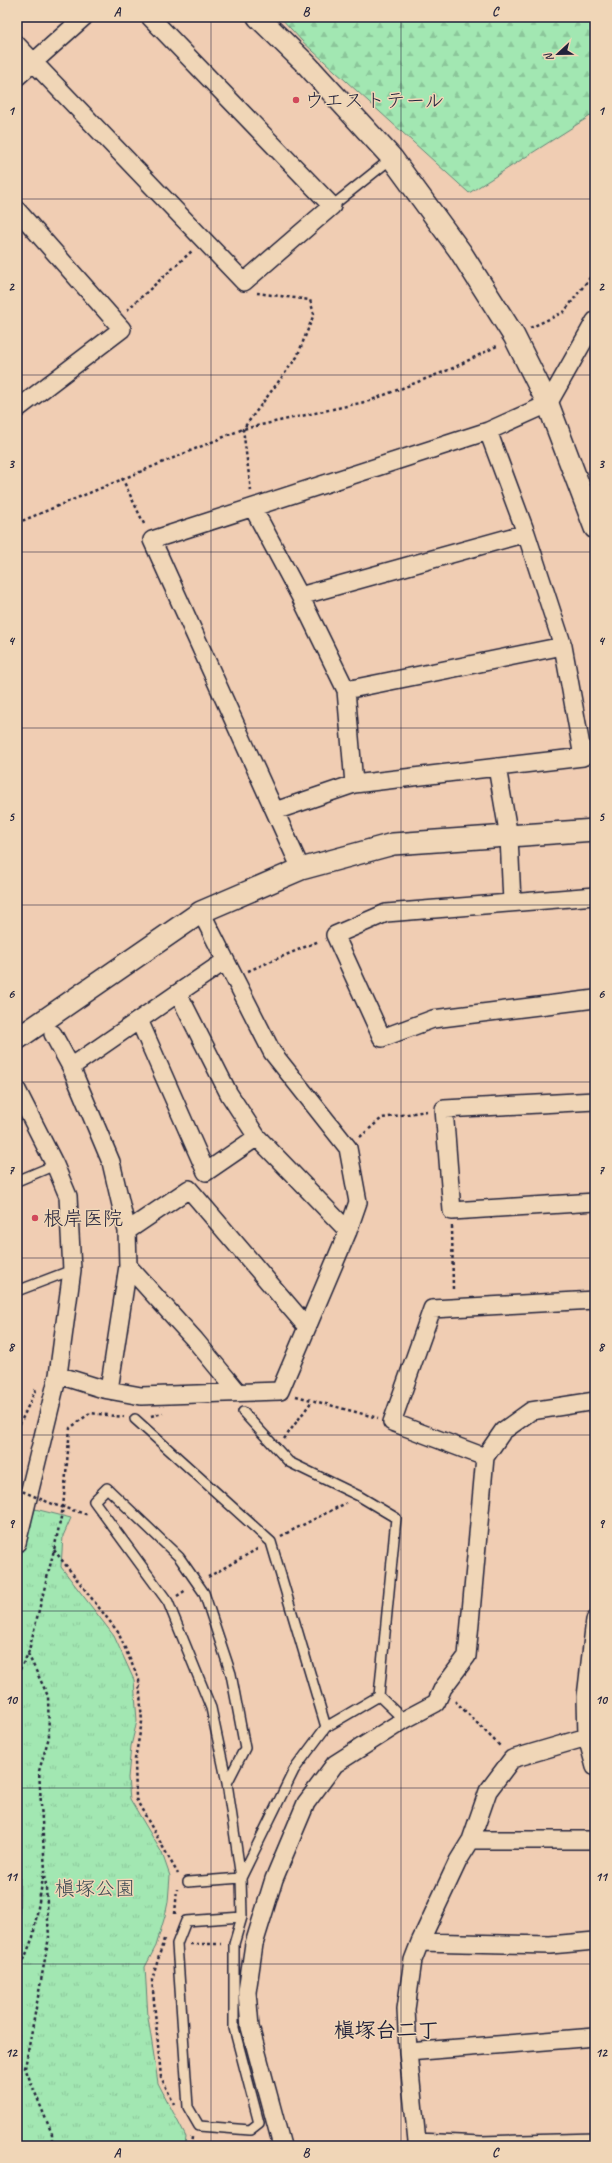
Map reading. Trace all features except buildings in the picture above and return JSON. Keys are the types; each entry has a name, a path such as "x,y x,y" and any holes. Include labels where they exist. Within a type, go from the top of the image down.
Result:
{"street":[{"path":"17,77 34,64 84,17"},
{"path":"17,46 244,282 332,206 150,17"},
{"path":"258,17 307,65 392,158 460,252 514,336 548,404 595,528"},
{"path":"17,210 116,320 122,329 19,404"},
{"path":"300,869 152,540 488,431 548,404 595,321"},
{"path":"275,811 354,784 583,757 563,646 526,533 488,431"},
{"path":"253,508 300,596 346,690 354,784"},
{"path":"300,596 526,533"},
{"path":"346,690 563,646"},
{"path":"497,767 509,837 512,902"},
{"path":"17,1039 102,978 201,912 300,869 393,844 595,830"},
{"path":"595,896 386,913 334,935 382,1038 433,1019 595,1000"},
{"path":"58,1376 109,1390 141,1396 280,1391 348,1230 358,1202 348,1148 272,1052 201,912"},
{"path":"71,1067 225,961"},
{"path":"178,993 229,1094 257,1137 348,1230"},
{"path":"139,1020 206,1172"},
{"path":"53,1034 71,1067 111,1162 127,1231 128,1266 109,1390"},
{"path":"17,1090 55,1165 68,1196 72,1270 58,1376 17,1543"},
{"path":"595,1102 444,1109 452,1211 595,1202"},
{"path":"127,1231 189,1189 206,1172 257,1137"},
{"path":"189,1189 307,1328"},
{"path":"128,1266 195,1340 236,1392"},
{"path":"485,1457 392,1422 432,1309 595,1300"},
{"path":"282,2146 242,2028 254,1944 274,1879 306,1803 335,1764 404,1720 436,1703 443,1688 467,1656 485,1457 503,1431 531,1411 595,1401"},
{"path":"595,1620 586,1697 587,1737 595,1767"},
{"path":"587,1737 512,1759 488,1791 471,1840 458,1861 412,1960 406,2009 408,2052 418,2142 481,2145 595,2142"},
{"path":"471,1840 595,1840"},
{"path":"420,1942 550,1945 595,1941"},
{"path":"408,2052 595,2037"}],"lane":[{"path":"332,206 392,158"},
{"path":"17,1181 55,1165"},
{"path":"17,1291 72,1270"},
{"path":"243,1412 289,1462 359,1496 396,1518 379,1696"},
{"path":"135,1419 271,1542 326,1727"},
{"path":"227,1784 246,1748 231,1674 204,1593 179,1557 107,1488 94,1501 168,1602 211,1708 227,1784 241,1878 242,1917 234,1944 242,2028 259,2123 250,2130 199,2126 188,2107 177,1944 186,1921 242,1917"},
{"path":"241,1878 294,1770 326,1727 379,1696"},
{"path":"379,1696 404,1720"},
{"path":"188,1882 241,1878"}],"path":[{"path":"116,320 204,240"},
{"path":"528,329 564,312 595,271"},
{"path":"244,282 258,294 310,300 314,314 296,357 243,430 253,508"},
{"path":"17,523 122,478 243,430 368,401 451,369 502,344"},
{"path":"122,478 152,540"},
{"path":"235,977 334,935"},
{"path":"348,1148 382,1118 444,1109"},
{"path":"452,1211 454,1308"},
{"path":"280,1391 392,1422"},
{"path":"277,1450 312,1401"},
{"path":"17,1675 28,1654 54,1550 63,1508 70,1428 90,1413 135,1419 166,1413"},
{"path":"17,1489 63,1508 108,1520"},
{"path":"54,1550 118,1632 138,1680 142,1722 135,1759 136,1799 178,1871 178,1877"},
{"path":"28,1654 48,1696 49,1737 39,1772 49,1936 25,2068 52,2134 52,2146"},
{"path":"443,1688 512,1759"},
{"path":"17,1977 33,1937 44,1867"},
{"path":"172,1920 175,1914 178,1884"},
{"path":"166,1934 160,1947 152,1980 161,2077 176,2107"},
{"path":"160,1947 177,1944 234,1944"},
{"path":"192,2133 192,2146"}],"green space":[{"path":"280,17 595,17 595,113 469,193 302,41"},
{"name":"槇塚公園","path":"35,1509 71,1518 63,1536 61,1567 114,1636 134,1680 137,1721 131,1746 128,1778 130,1799 162,1853 170,1876 168,1902 165,1916 156,1946 145,1967 148,2017 158,2083 186,2137 185,2146 17,2146 20,1863 19,1809 17,1798 17,1568"}],"place":[{"name":"ウエストテール","path":"296,100"},
{"name":"根岸医院","path":"35,1218"}],"district":[{"name":"槇塚台二丁","path":"386,2030"}]}
